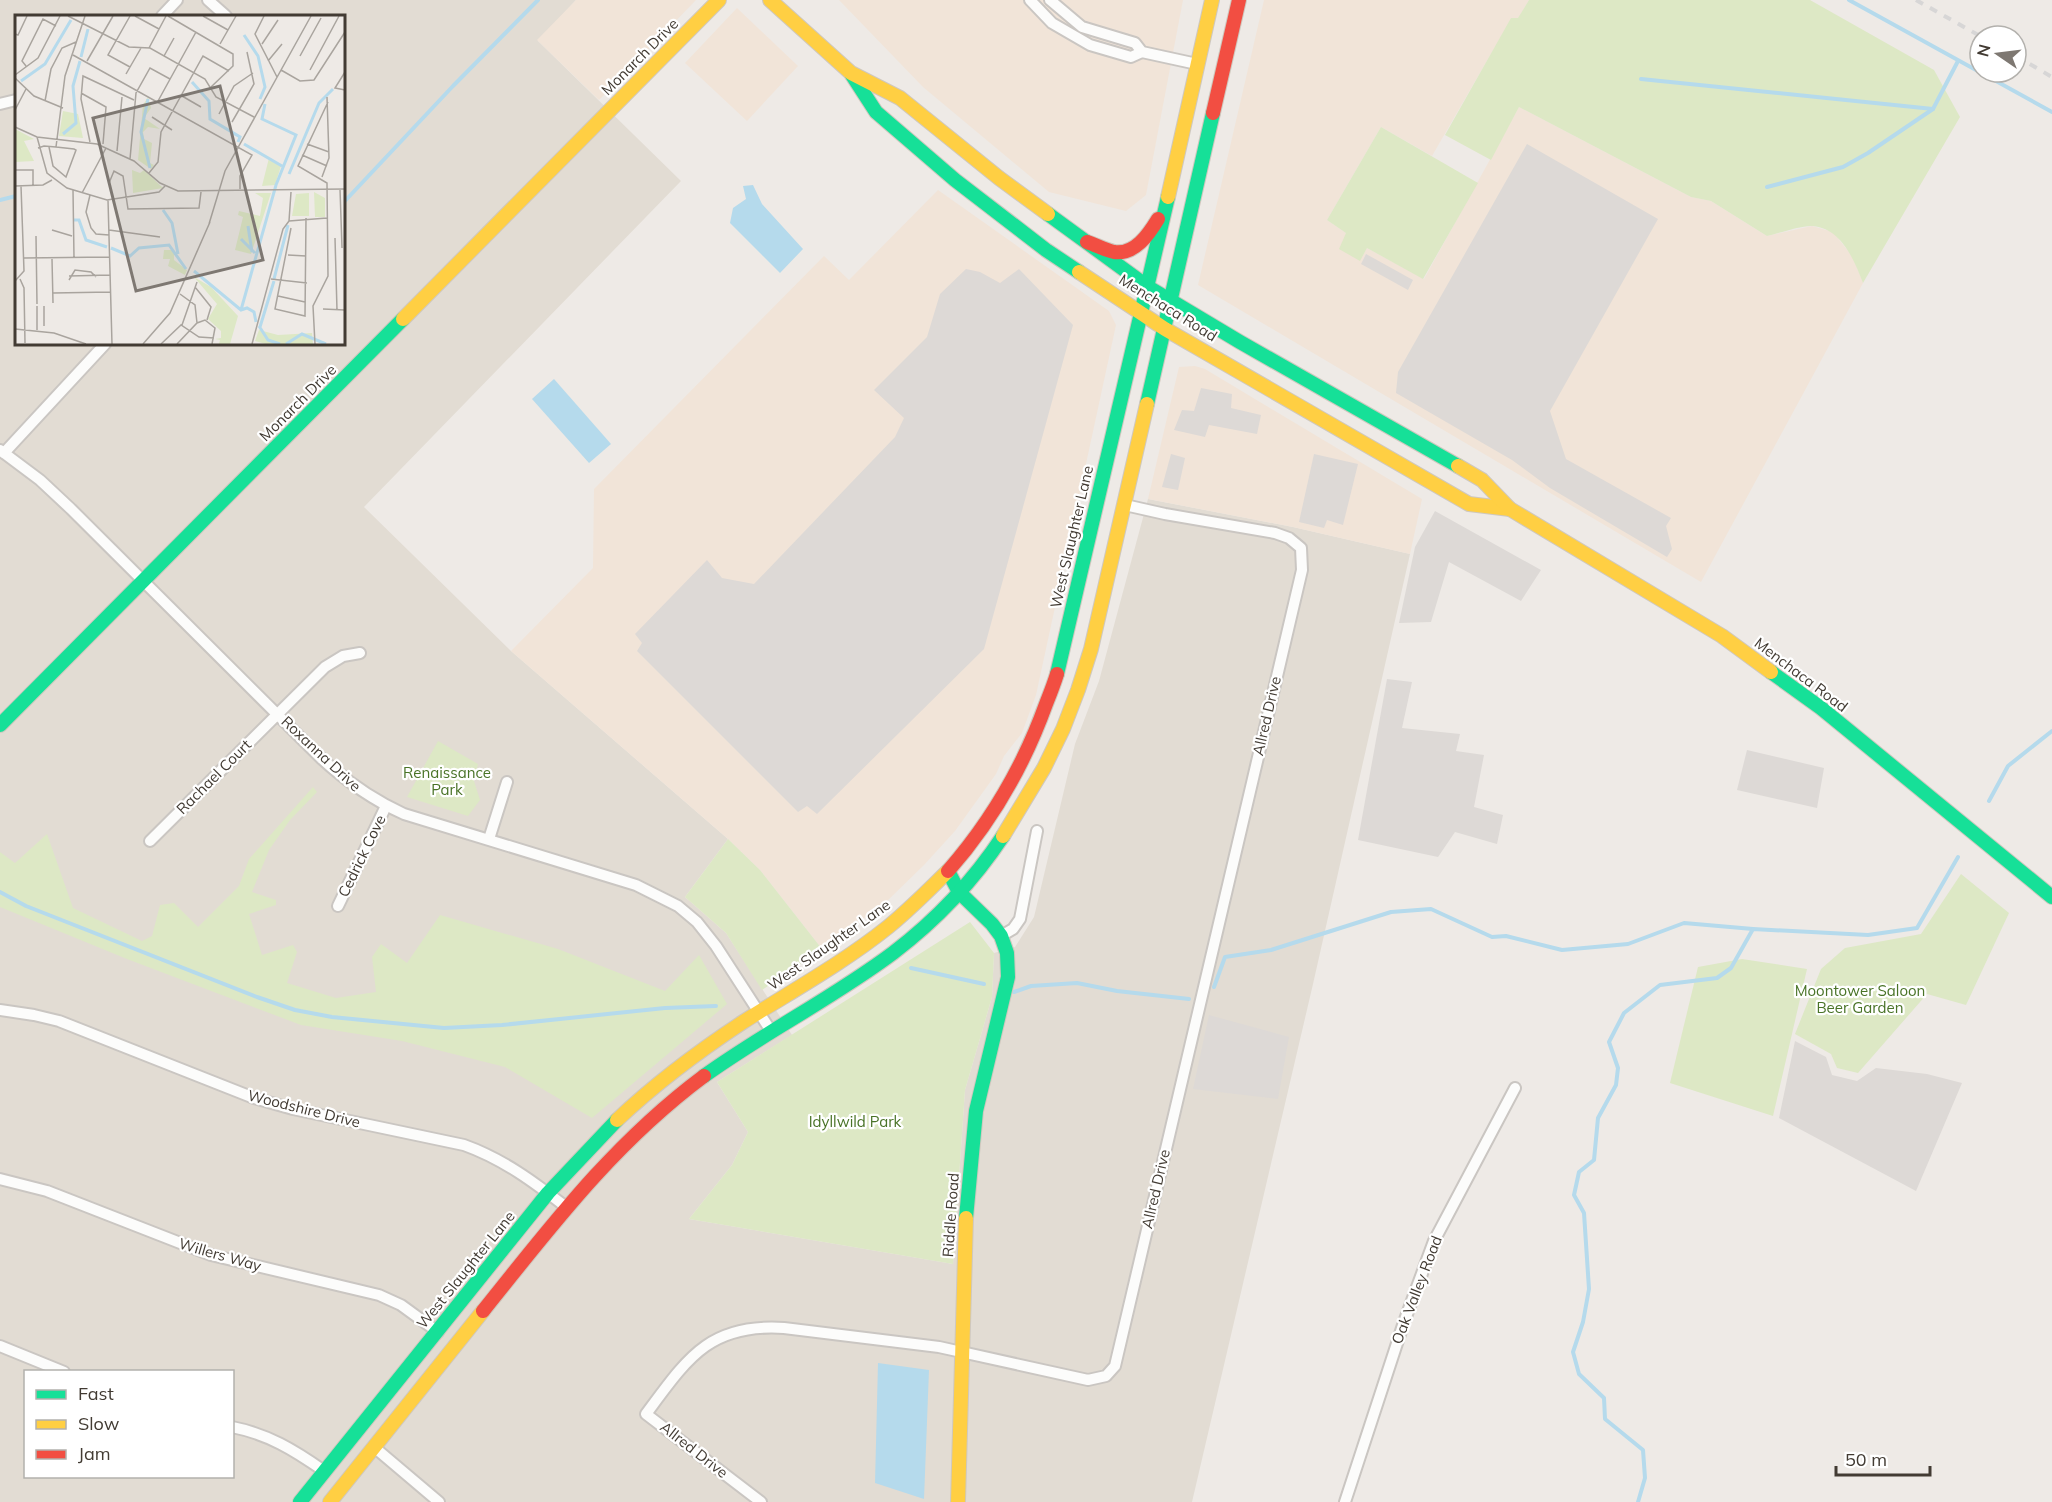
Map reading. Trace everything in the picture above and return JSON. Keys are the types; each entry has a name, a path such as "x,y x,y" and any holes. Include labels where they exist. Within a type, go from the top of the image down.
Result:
{"main road":[{"name":"Monarch Drive","path":"0,725 719,0"},
{"name":"Menchaca Road","path":"770,0 851,73 900,98 999,178 1148,287 1482,480 1510,509 1722,636 1821,708 2052,897"},
{"name":"West Slaughter Lane","path":"300,1502 548,1193 586,1149 628,1109 675,1070 851,953 895,921 948,871 990,816 1030,744 1055,681 1148,287 1212,0"},
{"path":"330,1502 566,1207 634,1133 688,1088 771,1031 868,970 914,935 959,892 1014,824 1049,762 1080,687 1091,650 1239,0"},
{"name":"Menchaca Road","path":"851,73 876,112 955,180 1027,237 1165,329 1469,504 1510,509"},
{"path":"1088,242 1116,252 1135,246 1147,237 1164,211"},
{"path":"1074,606 1084,616 1088,626 1091,650"},
{"name":"Riddle Road","path":"948,871 959,892 1001,936 1007,953 1008,977 976,1111 966,1216 958,1502"}],"street":[{"path":"163,15 177,0"},
{"path":"208,0 225,15"},
{"path":"1030,0 1052,22 1090,45 1131,57 1143,52 1197,64"},
{"path":"1050,0 1082,27 1135,43 1143,52"},
{"path":"0,104 15,100"},
{"path":"2,451 104,345"},
{"name":"Roxanna Drive","path":"2,451 40,480 71,508 345,779 369,797 404,814 636,885 678,906 697,922 716,946 771,1031"},
{"name":"Allred Drive","path":"761,1502 646,1414 679,1370 708,1344 727,1334 746,1328 763,1327 939,1347 1088,1380 1106,1376 1115,1366 1302,570 1300,548 1288,538 1275,533 1125,505"},
{"name":"Rachael Court","path":"150,841 325,667 343,656 360,653"},
{"path":"489,839 507,782"},
{"name":"Cedrick Cove","path":"338,906 386,806"},
{"path":"1001,936 1013,929 1020,919 1037,831"},
{"name":"Woodshire Drive","path":"0,1010 59,1021 273,1104 464,1145 506,1164 566,1207"},
{"name":"Oak Valley Road","path":"1345,1502 1403,1325 1430,1252 1458,1194 1515,1088"},
{"name":"Willers Way","path":"0,1179 47,1191 211,1255 379,1295 401,1305 438,1332"},
{"path":"0,1346 61,1370"},
{"path":"234,1427 283,1443 324,1472"},
{"path":"374,1447 439,1502"}],"shaded area":[{"path":"0,0 576,0 538,41 681,181 364,507 511,651 728,839 685,897 726,933 792,1035 717,1082 748,1132 732,1165 689,1219 953,1264 965,1090 992,997 994,953 1015,947 1034,917 1075,744 1099,681 1148,499 1293,527 1410,554 1313,984 1192,1502 0,1502"},
{"path":"576,0 696,0 599,100 537,40"},
{"path":"839,0 1183,0 1146,195 1126,211 1049,192 923,87"},
{"path":"1264,0 1529,0 1518,19 1511,19 1432,156 1381,127 1327,220 1346,233 1360,260 1367,248 1424,279 1519,107 1691,197 1711,201 1767,236 1812,226 1833,232 1853,257 1863,283 1701,582 1198,285"},
{"path":"737,8 798,66 747,121 685,63"},
{"path":"1527,144 1658,219 1550,411 1566,459 1671,518 1666,526 1672,549 1667,557 1550,488 1512,460 1396,393 1398,372"},
{"path":"938,190 1109,311 1116,325 1036,695 1022,733 1004,756 996,774 955,831 924,865 884,904 822,949 760,870 728,839 511,651 593,568 594,489 824,256 849,280"},
{"path":"1366,254 1413,280 1408,290 1361,264"},
{"path":"966,269 980,272 1000,283 1019,269 1073,325 984,649 817,814 807,806 798,812 637,651 642,643 635,634 707,560 722,578 754,584 895,437 904,418 874,390 927,337 940,294"},
{"path":"1195,366 1205,369 1422,499 1410,554 1293,527 1148,499 1179,367"},
{"path":"1201,388 1232,394 1231,408 1261,415 1257,434 1209,425 1205,437 1174,430 1182,410 1194,411"},
{"path":"1171,454 1185,458 1178,490 1162,487"},
{"path":"1314,454 1358,464 1343,525 1327,520 1324,528 1299,522"},
{"path":"1435,511 1541,570 1521,601 1449,562 1431,622 1399,623 1415,547"},
{"path":"1387,679 1412,682 1402,728 1460,734 1456,751 1484,755 1474,807 1503,815 1497,844 1455,832 1438,857 1358,840"},
{"path":"1747,750 1824,768 1817,808 1737,790"},
{"path":"1209,1015 1289,1037 1278,1099 1193,1089"},
{"path":"1795,1041 1826,1057 1832,1075 1857,1081 1876,1068 1927,1074 1962,1083 1916,1191 1779,1118"}],"green space":[{"path":"1529,0 1810,0 1934,70 1960,117 1863,283 1846,247 1832,233 1823,228 1803,227 1767,236 1711,201 1691,197 1519,107 1491,160 1445,135 1511,18 1518,18"},
{"path":"1381,127 1478,183 1423,279 1367,248 1360,261 1339,249 1346,233 1327,220"},
{"name":"Renaissance Park","path":"438,741 478,764 474,781 480,800 468,816 407,797"},
{"path":"313,787 317,792 290,820 269,850 252,892 276,900 276,905 249,914 262,955 293,945 297,952 287,983 336,998 376,992 372,957 381,944 407,963 440,915 558,949 665,991 699,955 727,1004 592,1118 505,1067 402,1041 301,1025 127,959 0,907 0,852 15,863 47,834 73,908 142,941 152,936 160,905 174,903 198,927 239,886 249,859"},
{"path":"728,839 760,870 822,949 762,990 726,933 685,897"},
{"name":"Moontower Saloon Beer Garden","path":"1961,874 2009,913 1966,1005 1927,994 1858,1073 1837,1068 1831,1054 1795,1034 1821,969 1845,948 1921,934"},
{"name":"Idyllwild Park","path":"970,922 994,953 992,997 965,1090 953,1264 689,1219 732,1165 748,1132 717,1082"},
{"path":"1742,959 1807,969 1773,1116 1670,1083 1698,967"}],"water":[{"path":"753,185 762,204 803,249 780,273 730,223 733,208 746,199 743,186"},
{"path":"554,379 611,444 589,463 532,399"},
{"path":"878,1363 929,1370 924,1499 875,1483"}],"waterway":[{"path":"345,201 538,0"},
{"path":"1849,0 2052,112"},
{"path":"1767,187 1843,167 1868,153 1933,109 1958,61"},
{"path":"1641,79 1933,109"},
{"path":"0,200 15,196"},
{"path":"1989,801 2008,766 2052,731"},
{"path":"1638,1502 1645,1478 1643,1450 1605,1419 1604,1398 1579,1374 1573,1352 1583,1322 1589,1289 1584,1213 1574,1195 1579,1172 1594,1160 1598,1118 1616,1085 1618,1068 1609,1042 1624,1013 1660,985 1717,978 1731,968 1753,929 1868,935 1917,928 1958,857"},
{"path":"0,892 26,906 257,997 295,1010 332,1017 444,1028 502,1025 665,1008 716,1006"},
{"path":"1214,987 1225,957 1271,950 1391,912 1431,909 1492,937 1506,936 1562,950 1628,944 1684,923 1753,929"},
{"path":"911,968 984,984"},
{"path":"1014,992 1031,986 1077,983 1117,991 1189,999"}],"railway":[{"path":"1916,0 1968,29"},
{"path":"2028,63 2052,77"}],"traffic: fast":[{"path":"852,75 876,112 955,180 1046,250 1079,272"},
{"path":"1147,404 1213,113"},
{"path":"1057,674 1168,197"},
{"path":"1048,214 1148,287 1458,466"},
{"path":"0,725 403,319"},
{"path":"1771,672 1821,708 2052,897"},
{"path":"704,1076 847,985 909,941 967,884 1003,836"},
{"path":"948,871 959,892 1001,936 1007,953 1008,977 976,1111 966,1218"},
{"path":"300,1502 548,1193 617,1120"}],"traffic: slow":[{"path":"403,319 719,0"},
{"path":"770,0 851,73 900,98 999,178 1048,214"},
{"path":"1168,197 1212,0"},
{"path":"1079,272 1165,329 1469,504 1510,509"},
{"path":"1003,836 1044,768 1063,729 1078,690 1091,649 1147,404"},
{"path":"1458,466 1482,480 1510,509 1722,636 1771,672"},
{"path":"617,1120 662,1080 710,1044 871,940 904,913 948,871"},
{"path":"958,1502 966,1218"},
{"path":"330,1502 483,1311"}],"traffic: jam":[{"path":"1213,113 1239,0"},
{"path":"1087,242 1107,250 1122,252 1135,247 1146,237 1158,219"},
{"path":"948,871 992,813 1017,771 1057,674"},
{"path":"483,1311 586,1186 613,1157 671,1102 704,1076"}]}
